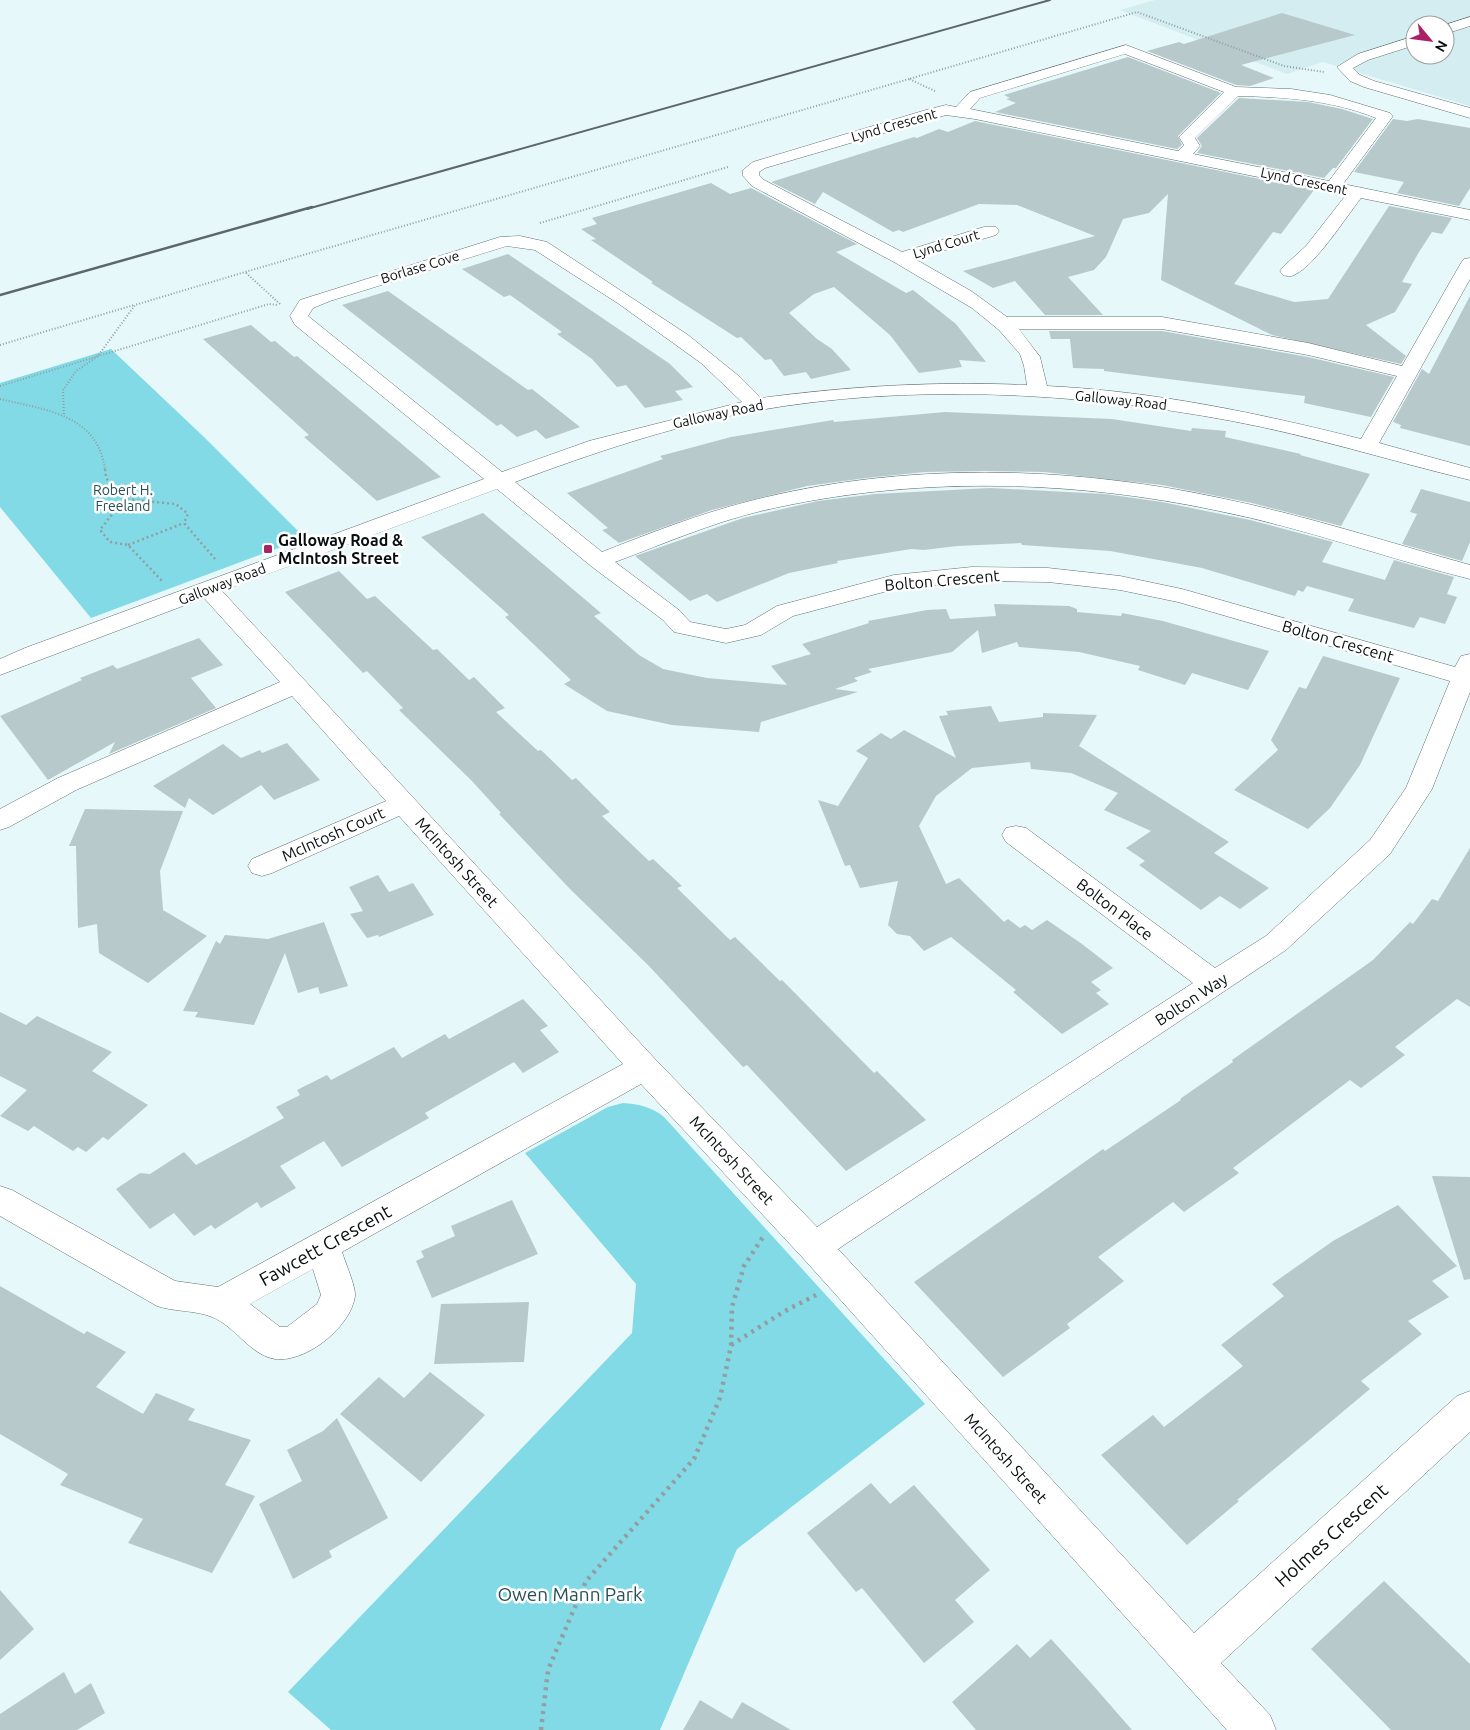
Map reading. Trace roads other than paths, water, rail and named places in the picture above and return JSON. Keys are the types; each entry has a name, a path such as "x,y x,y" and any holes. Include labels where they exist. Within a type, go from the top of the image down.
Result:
{"street":[{"path":"1455,26 1470,21"},
{"path":"1405,43 1362,57 1344,67 1355,78 1369,84 1470,113"},
{"path":"960,111 975,95 1126,49 1234,91 1315,98 1366,107 1385,116 1333,187"},
{"path":"1182,156 1192,146 1188,137 1234,91"},
{"name":"Lynd Crescent","path":"1038,392 1034,378 1035,367 1029,353 1004,322 958,291 901,258 758,183 751,176 751,170 759,165 930,113 946,110 960,111 1470,215"},
{"path":"1288,271 1312,250 1357,192"},
{"name":"Lynd Court","path":"901,258 990,231"},
{"name":"Borlase Cove","path":"500,480 302,321 299,316 306,304 506,241 532,243 541,246 683,339 737,383 757,405"},
{"path":"1367,446 1470,264"},
{"path":"1004,322 1162,323 1308,349 1408,373"},
{"name":"Galloway Road","path":"0,668 596,445 679,421 757,405 835,395 892,392 1038,392 1166,405 1230,415 1367,446 1470,474"},
{"path":"599,561 717,517 791,498 886,484 985,479 1065,482 1185,497 1285,521 1470,572"},
{"name":"Bolton Crescent","path":"500,480 599,561 671,615 682,627 701,633 726,636 753,630 785,611 894,582 972,574 1048,575 1120,583 1182,596 1466,669"},
{"name":"McIntosh Street","path":"209,590 644,1067 814,1247 1254,1730"},
{"name":"Bolton Way","path":"814,1247 1276,943 1380,847 1419,789 1466,669"},
{"path":"0,821 66,784 295,685"},
{"name":"McIntosh Court","path":"262,866 404,803"},
{"name":"Bolton Place","path":"1016,835 1214,983"},
{"name":"Fawcett Crescent","path":"221,1303 644,1067"},
{"path":"0,1200 169,1295 221,1303 274,1342 294,1343 330,1314 338,1295 323,1246"},
{"name":"Holmes Crescent","path":"1192,1662 1470,1408"}],"railway":[{"path":"307,209 1050,0"},
{"path":"0,295 312,207"}],"place":[{"name":"Galloway Road & McIntosh Street","path":"268,549"}],"park label":[{"name":"Robert H. Freeland","path":"123,498"},
{"name":"Owen Mann Park","path":"570,1594"}]}
